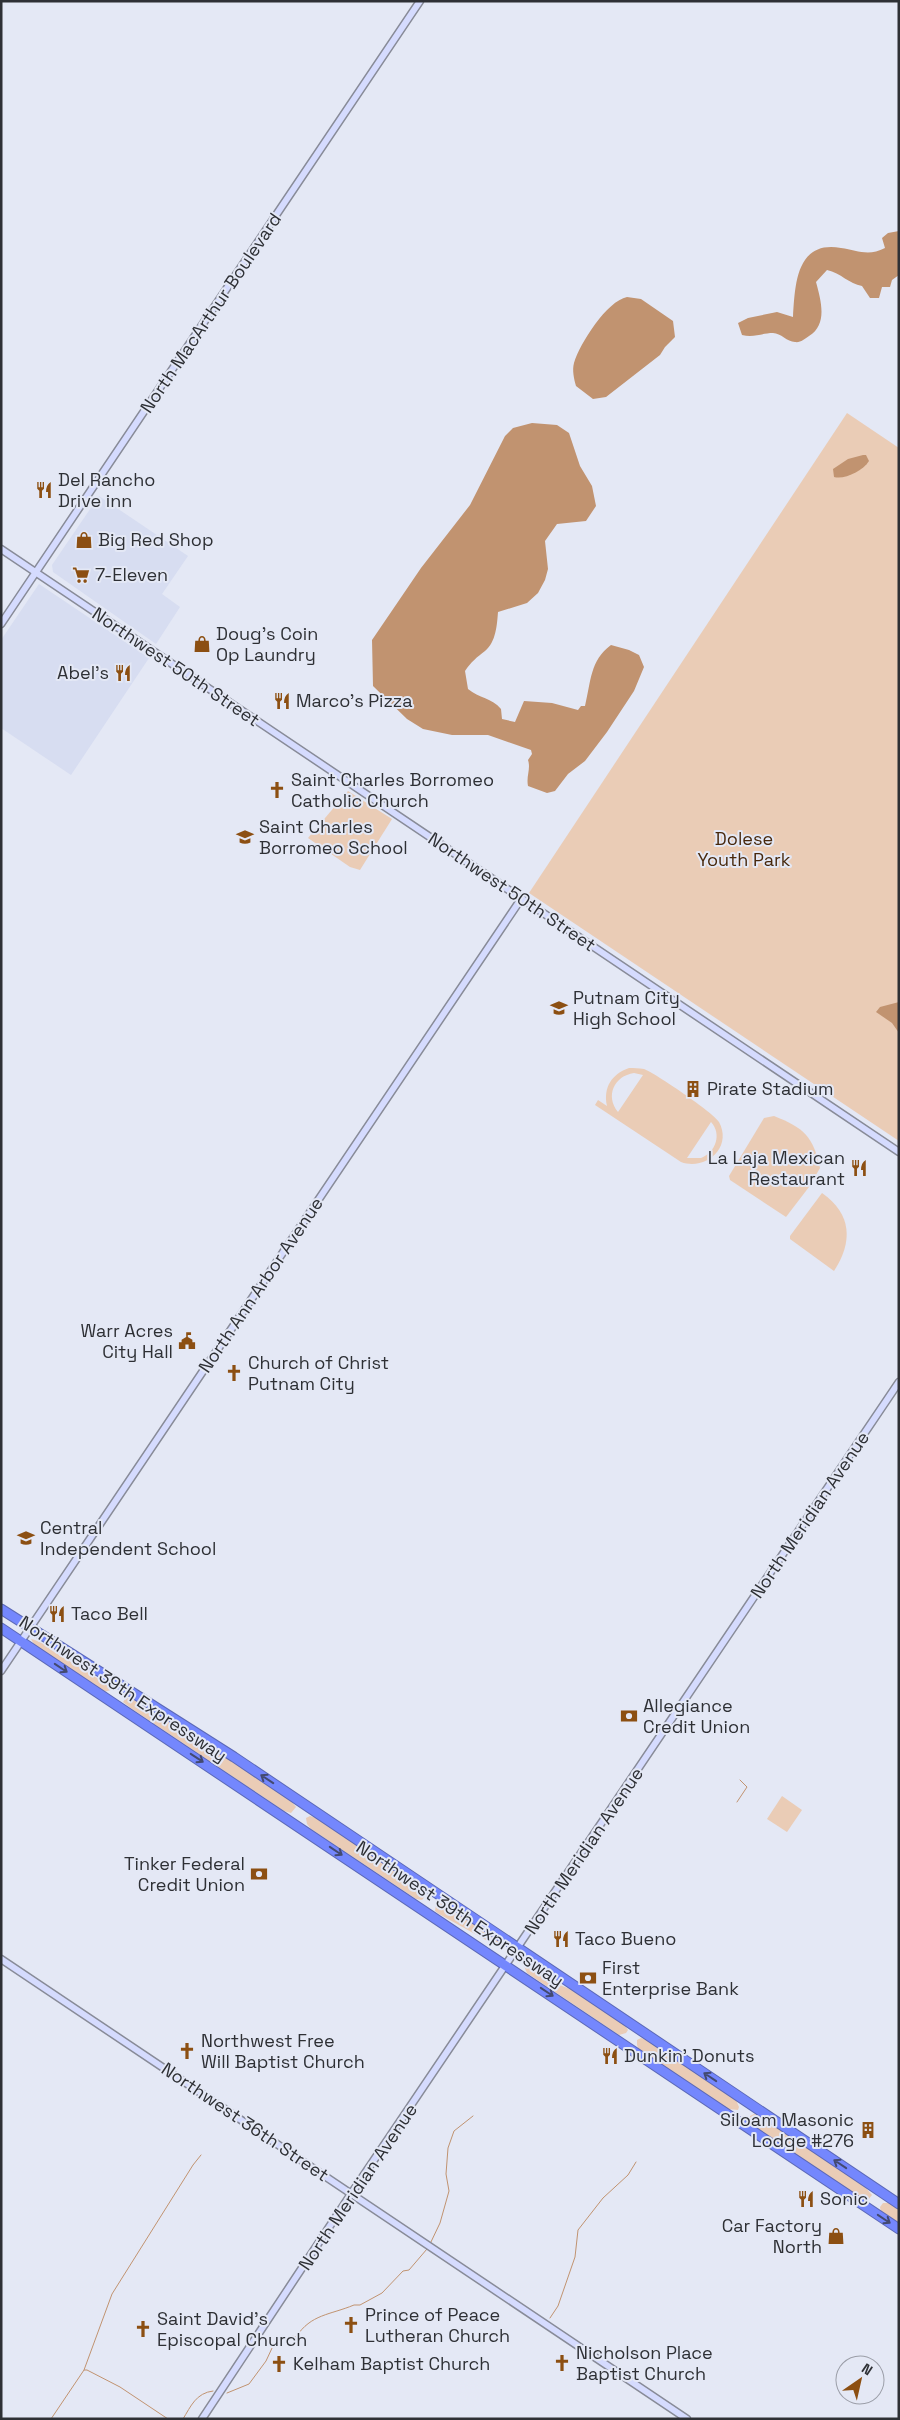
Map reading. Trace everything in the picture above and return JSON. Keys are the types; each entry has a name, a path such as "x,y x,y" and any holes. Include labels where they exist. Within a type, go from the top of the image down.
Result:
{"highway":[{"name":"Northwest 39th Expressway","path":"1,1609 215,1745 899,2204"},
{"name":"Northwest 39th Expressway","path":"1,1628 899,2229"}],"main road":[{"name":"North MacArthur Boulevard","path":"1,624 420,1"},
{"name":"Northwest 50th Street","path":"1,549 899,1152"},
{"name":"North Ann Arbor Avenue","path":"1,1671 521,898"},
{"name":"North Meridian Avenue","path":"202,2419 351,2194 899,1382"},
{"name":"Northwest 36th Street","path":"1,1958 687,2419"}],"shaded area":[{"path":"899,231 899,275 892,280 890,287 882,287 879,298 870,298 862,286 827,270 816,282 821,304 821,319 815,331 809,336 797,342 792,342 779,334 773,333 750,336 742,335 738,323 748,318 777,312 793,317 797,279 807,258 815,251 826,247 863,252 879,251 885,248 882,238 888,233"},
{"path":"627,297 641,299 673,321 675,337 660,355 606,397 593,399 576,386 573,372 574,363 588,334 603,314 619,300"},
{"path":"532,423 557,425 569,433 580,466 592,486 596,506 586,521 557,524 545,541 548,569 545,580 538,593 527,603 498,612 492,643 465,671 468,689 497,705 501,709 502,719 515,722 524,701 552,703 578,710 581,706 585,706 592,672 599,657 611,645 639,655 644,667 634,691 585,761 568,774 555,791 547,793 528,786 528,760 532,754 531,750 488,735 452,735 423,729 407,719 373,686 372,640 421,568 470,505 505,436 513,428"},
{"path":"866,455 869,461 866,465 848,476 834,477 833,469 848,459"},
{"path":"99,496 188,556 162,594 180,607 156,644 53,572 52,565"},
{"path":"39,584 149,658 71,775 1,728 1,640"},
{"path":"899,1002 899,1033 892,1023 876,1012 880,1007"}],"green space":[{"name":"Dolese Youth Park","path":"847,413 899,448 899,1141 529,893"},
{"path":"348,791 392,819 360,870 350,867 308,838"},
{"path":"629,1068 636,1068 650,1072 715,1117 719,1122 722,1140 714,1155 699,1163 681,1162 595,1105 598,1100 607,1106 606,1093 610,1082","holes":["634,1073 643,1075 618,1112 612,1100 614,1088 621,1078","711,1122 717,1137 714,1147 701,1158 687,1158"]},
{"path":"774,1116 806,1134 814,1148 820,1168 809,1187 786,1217 730,1180 729,1176 764,1118"},
{"path":"822,1193 839,1210 844,1219 846,1229 844,1250 834,1271 790,1239 790,1236"},
{"path":"31,1639 91,1674 110,1687 111,1690 104,1692 35,1646"},
{"path":"126,1698 132,1699 190,1733 291,1801 296,1807 291,1813 284,1811 132,1709 123,1702"},
{"path":"782,1796 802,1810 787,1832 767,1819"},
{"path":"310,1816 317,1818 423,1889 426,1895 422,1900 416,1899 311,1829 307,1824 306,1818"},
{"path":"438,1903 447,1905 498,1939 503,1947 502,1949 439,1914 435,1911"},
{"path":"523,1964 552,1982 575,1991 623,2023 628,2030 626,2033 619,2035 527,1973"},
{"path":"641,2038 647,2040 736,2100 739,2107 738,2110 728,2109 639,2050 637,2040"},
{"path":"754,2114 761,2116 865,2187 872,2195 868,2200 864,2200 750,2124 750,2116"},
{"path":"883,2203 890,2203 899,2209 899,2224 881,2212 880,2207"}],"waterway":[{"path":"737,1802 747,1787 740,1780"},
{"path":"430,2244 440,2223 449,2191 446,2174 448,2148 454,2131 473,2116"},
{"path":"84,2370 112,2294 201,2155"},
{"path":"550,2318 558,2306 575,2257 578,2230 603,2198 628,2175 636,2162"},
{"path":"227,2393 249,2384 266,2361 273,2346 280,2340 292,2336 296,2337 302,2329 315,2319 354,2305 360,2305 382,2293 403,2271 409,2270 427,2249"},
{"path":"51,2419 84,2370 120,2387 168,2419"},
{"path":"183,2419 198,2397 213,2391"}],"place":[{"name":"Del Rancho Drive inn","path":"44,490"},
{"name":"Big Red Shop","path":"84,540"},
{"name":"7-Eleven","path":"81,575"},
{"name":"Doug's Coin Op Laundry","path":"202,644"},
{"name":"Abel's","path":"123,673"},
{"name":"Marco's Pizza","path":"282,701"},
{"name":"Saint Charles Borromeo Catholic Church","path":"277,790"},
{"name":"Saint Charles Borromeo School","path":"245,837"},
{"name":"Putnam City High School","path":"559,1008"},
{"name":"Pirate Stadium","path":"693,1089"},
{"name":"La Laja Mexican Restaurant","path":"859,1168"},
{"name":"Warr Acres City Hall","path":"187,1341"},
{"name":"Church of Christ Putnam City","path":"234,1373"},
{"name":"Central Independent School","path":"26,1538"},
{"name":"Taco Bell","path":"57,1614"},
{"name":"Allegiance Credit Union","path":"629,1716"},
{"name":"Tinker Federal Credit Union","path":"259,1874"},
{"name":"Taco Bueno","path":"561,1939"},
{"name":"First Enterprise Bank","path":"588,1978"},
{"name":"Northwest Free Will Baptist Church","path":"187,2051"},
{"name":"Dunkin' Donuts","path":"610,2056"},
{"name":"Siloam Masonic Lodge #276","path":"868,2130"},
{"name":"Sonic","path":"806,2199"},
{"name":"Car Factory North","path":"836,2236"},
{"name":"Prince of Peace Lutheran Church","path":"351,2325"},
{"name":"Saint David's Episcopal Church","path":"143,2329"},
{"name":"Nicholson Place Baptist Church","path":"562,2363"},
{"name":"Kelham Baptist Church","path":"279,2364"}]}
